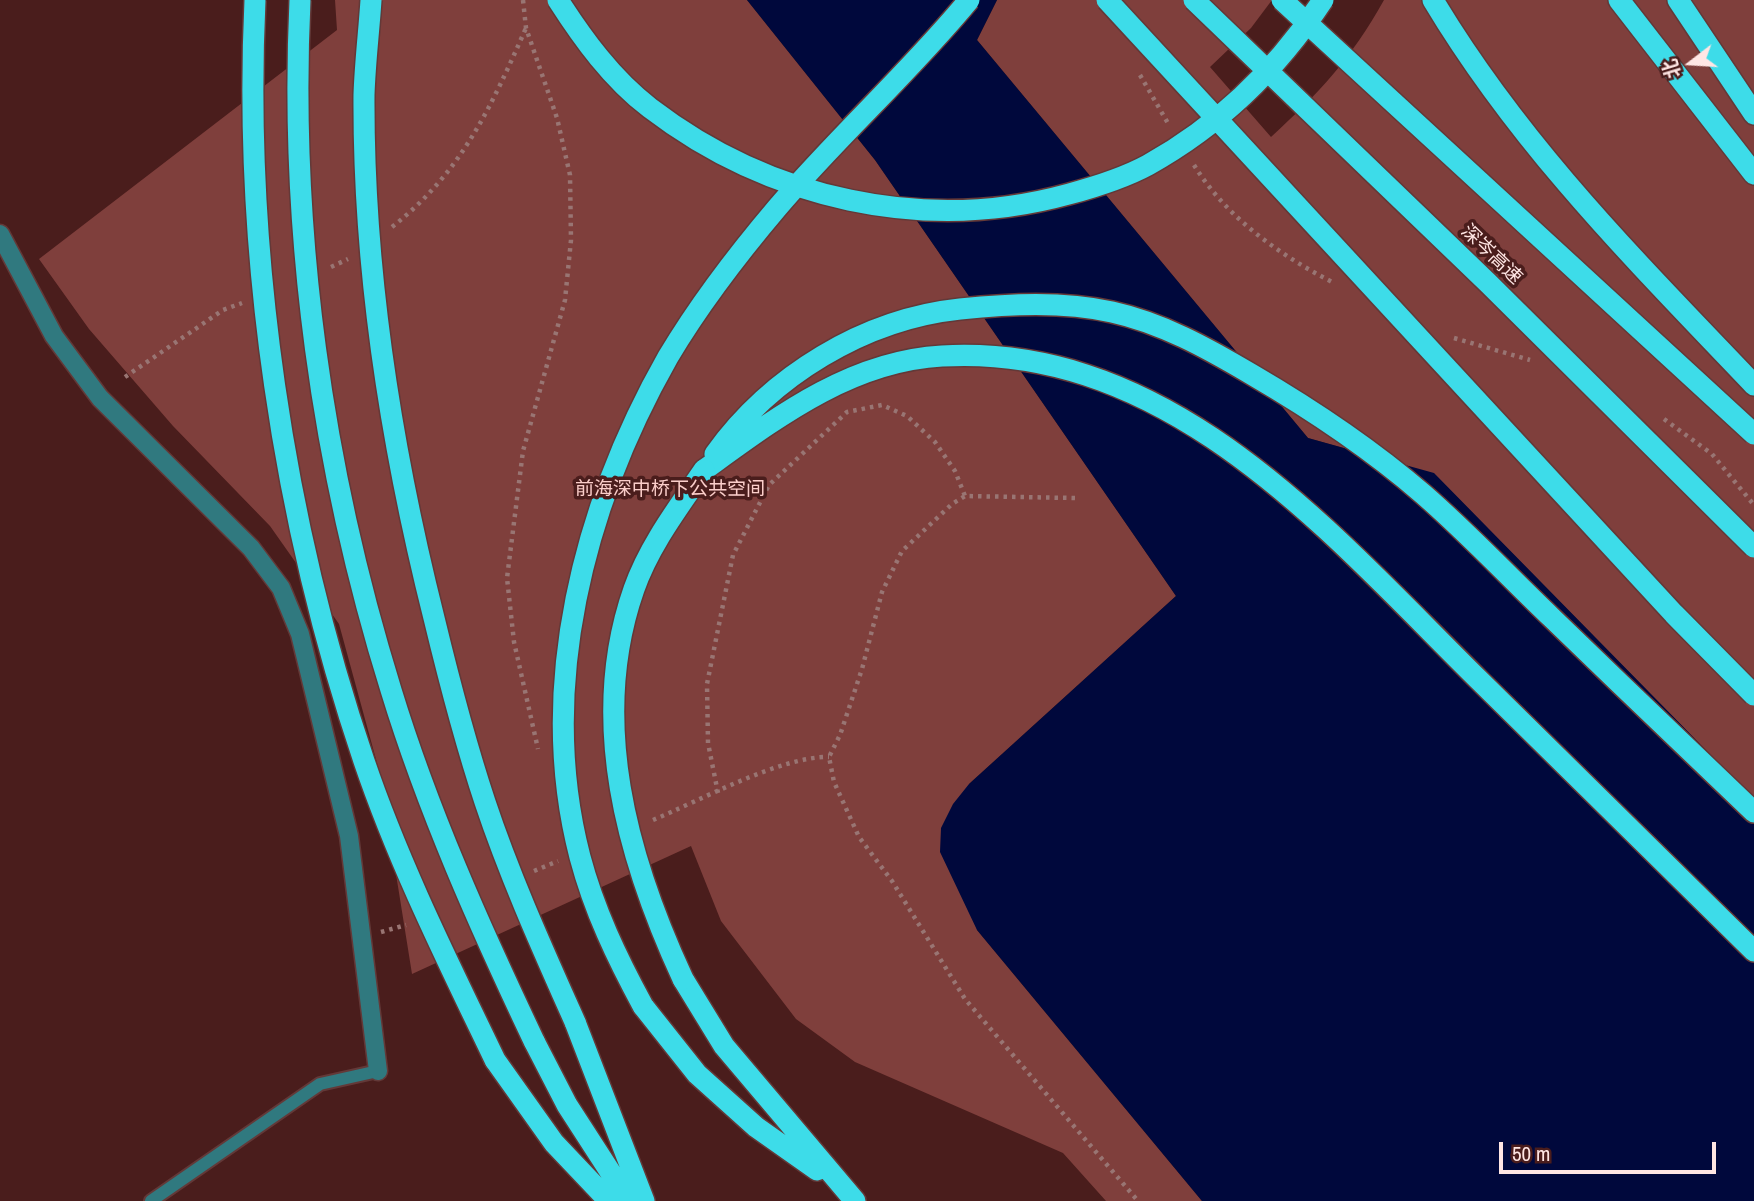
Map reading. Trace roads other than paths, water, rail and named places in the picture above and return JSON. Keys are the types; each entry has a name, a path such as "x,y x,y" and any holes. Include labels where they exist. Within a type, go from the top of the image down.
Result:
{"highway":[{"path":"255,0 254,124 261,247 286,450 319,608 364,762 425,913 495,1060 554,1143 608,1201"},
{"path":"300,0 296,110 302,214 325,416 344,509 387,678 422,780 472,906 534,1041 567,1105 629,1201"},
{"path":"371,0 364,93 367,208 377,324 397,464 449,678 485,802 521,898 575,1022 644,1201"},
{"path":"558,0 588,46 649,107 710,146 781,182 846,201 906,210 966,213 1032,205 1092,188 1146,166 1203,131 1256,84 1301,34 1323,0"},
{"path":"850,1195 756,1127 697,1074 643,1006 615,954 595,905 580,855 569,789 565,748 568,639 594,530 636,418 669,356 704,305 791,192 929,47 969,0"},
{"path":"1107,0 1674,614 1754,695"},
{"name":"深岑高速","path":"1194,0 1488,284 1754,547"},
{"path":"1282,0 1754,434"},
{"path":"1433,0 1512,117 1577,199 1754,385"},
{"path":"1619,0 1754,174"},
{"path":"1678,0 1754,114"},
{"path":"850,1195 724,1046 683,979 641,879 624,815 614,752 614,692 621,640 634,588 662,531 728,436 790,378 837,348 891,323 935,312 1022,305 1110,311 1154,324 1210,349 1303,404 1422,493 1754,812"},
{"path":"704,470 775,419 822,390 873,370 940,356 1029,359 1086,373 1138,393 1196,427 1272,480 1345,547 1754,951"}],"street":[{"path":"0,234 54,336 100,398 251,548 281,588 304,647 349,836 378,1071"}],"lane":[{"path":"151,1201 320,1084 378,1071"}],"park label":[{"name":"前海深中桥下公共空间","path":"670,490"}]}
